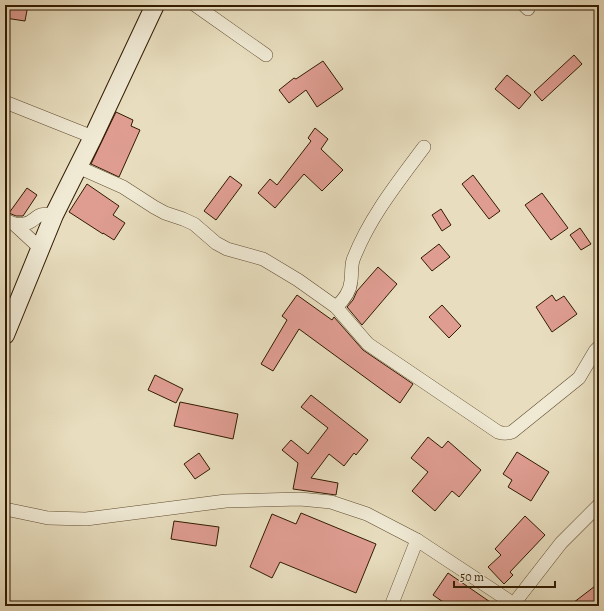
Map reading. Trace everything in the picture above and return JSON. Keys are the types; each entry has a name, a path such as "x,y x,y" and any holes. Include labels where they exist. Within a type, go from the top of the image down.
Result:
{"street":[{"path":"5,335 54,215 155,5"},
{"path":"195,5 266,55"},
{"path":"5,102 93,136"},
{"path":"336,307 343,301 349,291 353,261 364,235 389,194 424,147"},
{"path":"78,167 123,187 165,213 194,224 216,243 227,249 263,259 298,280 336,307 368,344 498,432 504,434 512,432 579,378 599,347"},
{"path":"9,222 24,224 40,214 45,213 54,215"},
{"path":"9,222 40,248"},
{"path":"5,509 48,518 86,519 226,501 300,499 331,502 367,514 417,540 514,605 561,543 599,505"},
{"path":"391,606 417,540"}],"building":[{"path":"5,5 28,5 25,21 5,18"},
{"path":"574,55 582,64 542,101 534,92"},
{"path":"323,61 343,89 317,107 306,90 289,103 279,90 294,78 296,79"},
{"path":"507,75 531,95 519,109 495,89"},
{"path":"116,112 133,120 131,126 140,130 119,177 91,164"},
{"path":"315,128 328,139 321,149 343,170 322,191 304,174 275,208 258,193 270,179 277,185 311,141 308,138"},
{"path":"473,175 500,211 489,219 462,184"},
{"path":"230,176 242,185 216,220 204,211"},
{"path":"87,184 119,206 113,215 125,223 114,240 69,212"},
{"path":"27,188 37,195 23,216 16,216 9,213"},
{"path":"542,193 568,228 551,240 525,205"},
{"path":"441,209 451,225 442,231 432,215"},
{"path":"580,228 591,244 581,250 570,235"},
{"path":"439,244 450,257 432,271 421,258"},
{"path":"378,267 397,284 362,325 347,307 353,300 357,291"},
{"path":"297,295 332,320 334,317 363,350 413,384 400,403 299,329 273,371 261,364 287,320 282,316"},
{"path":"552,295 556,301 564,296 577,314 552,332 536,307"},
{"path":"442,305 461,326 449,338 429,317"},
{"path":"155,375 183,389 176,403 148,390"},
{"path":"311,395 368,440 356,455 354,453 344,466 329,454 311,478 338,483 336,495 293,489 298,463 282,450 291,440 308,454 328,428 301,407"},
{"path":"180,402 238,414 233,439 174,426"},
{"path":"428,437 442,448 448,441 481,470 459,497 452,491 435,511 412,491 428,472 411,458"},
{"path":"517,452 549,472 531,501 508,487 512,480 503,474"},
{"path":"199,453 210,469 195,479 184,464"},
{"path":"301,513 376,544 356,593 280,562 272,578 250,567 272,514 296,524"},
{"path":"525,516 545,535 510,572 513,575 504,584 488,567 501,555 495,549"},
{"path":"174,521 219,527 216,546 171,539"},
{"path":"448,573 496,606 449,606 433,595"},
{"path":"599,583 599,606 569,606"}]}
